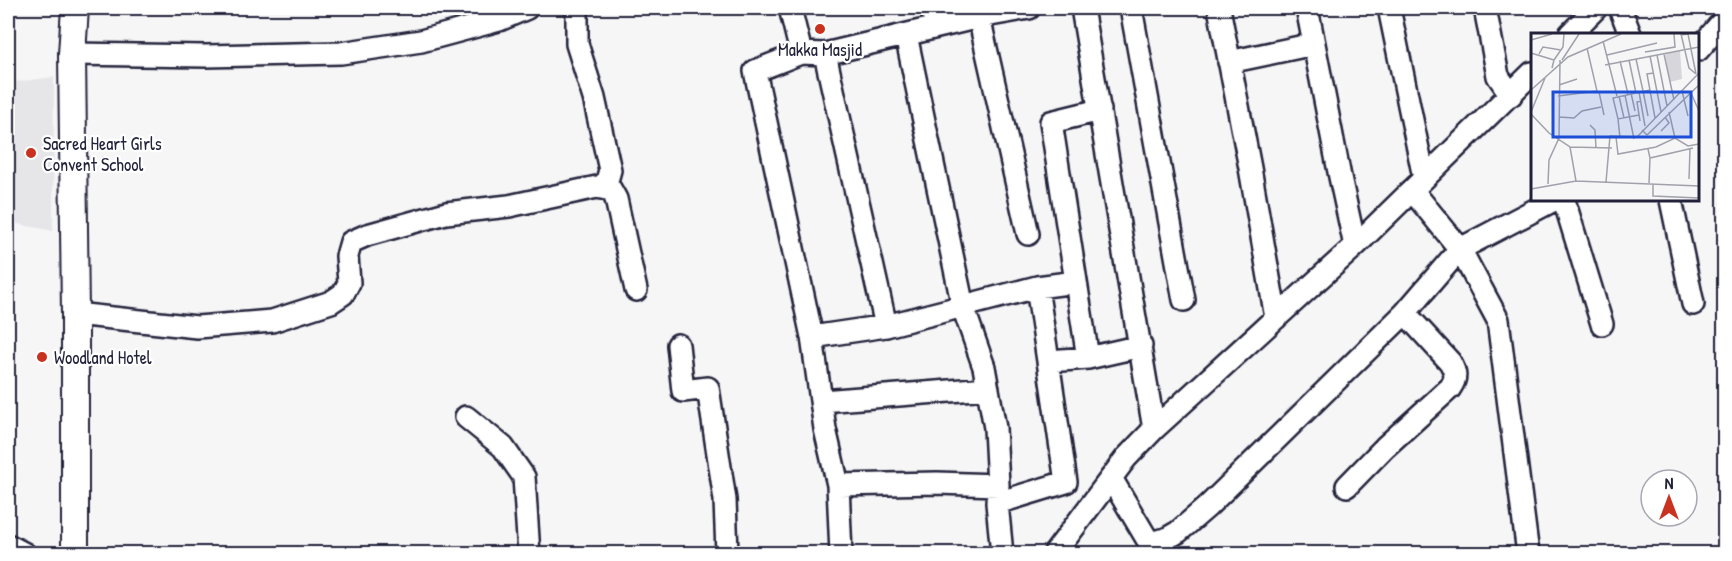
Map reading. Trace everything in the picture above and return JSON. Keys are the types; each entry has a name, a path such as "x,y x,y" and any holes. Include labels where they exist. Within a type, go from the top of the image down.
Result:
{"main road":[{"path":"75,8 72,54 75,554"}],"street":[{"path":"72,54 206,56 341,53 421,42 499,20 527,8"},
{"path":"577,8 577,44 594,98 610,170 605,188"},
{"path":"790,8 801,53"},
{"path":"841,554 838,485 825,429 812,336 755,71 801,53 825,54 906,35 934,17 979,17 1029,8"},
{"path":"1082,8 1154,429"},
{"path":"1131,8 1184,300"},
{"path":"1219,8 1276,318"},
{"path":"1307,8 1355,246"},
{"path":"1389,8 1418,184 1460,249 1498,320 1528,554"},
{"path":"1485,8 1498,76 1511,95"},
{"path":"1571,33 1596,8"},
{"path":"1620,8 1630,33"},
{"path":"979,17 1028,234"},
{"path":"1699,49 1725,20"},
{"path":"906,35 963,307 984,367 988,388 994,428 1002,554"},
{"path":"1229,62 1314,44"},
{"path":"825,54 886,326"},
{"path":"1054,554 1126,458 1154,429 1355,246 1531,75"},
{"path":"1088,358 1052,122 1100,110"},
{"path":"75,314 197,327 272,321 331,302 343,294 349,283 347,256 351,242 367,235 446,213 509,206 597,187 610,190 615,199 636,290"},
{"path":"1111,478 1147,538 1153,542 1159,542 1171,536 1207,507 1406,313 1460,249 1552,201"},
{"path":"1564,201 1602,324"},
{"path":"1671,201 1693,304"},
{"path":"812,336 886,326 1037,287 1076,282"},
{"path":"838,485 937,483 998,494 1066,482 1037,287"},
{"path":"1347,486 1455,381 1454,369 1450,362 1406,313"},
{"path":"678,345 683,392 708,388 725,500 729,553 713,551 713,554"},
{"path":"1048,361 1088,358 1141,346"},
{"path":"822,400 988,388"},
{"path":"466,417 503,447 524,477 529,554"},
{"path":"8,545 25,554"}],"shaded area":[{"name":"Sacred Heart Girls Convent School","path":"54,77 53,231 8,222 8,83"}],"place":[{"name":"Makka Masjid","path":"820,29"},
{"name":"Sacred Heart Girls Convent School","path":"31,153"},
{"name":"Woodland Hotel","path":"42,357"}]}
